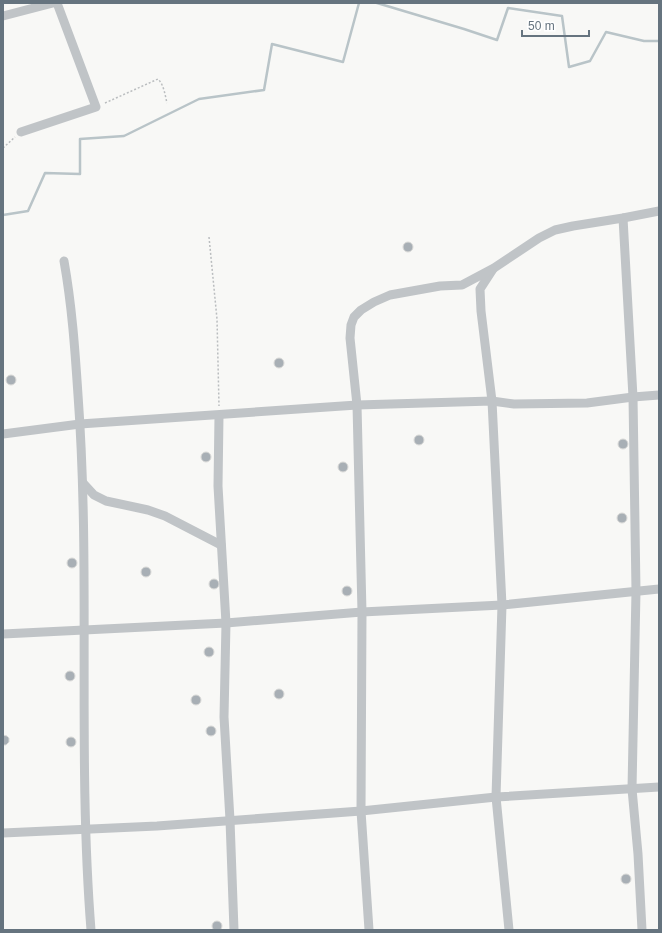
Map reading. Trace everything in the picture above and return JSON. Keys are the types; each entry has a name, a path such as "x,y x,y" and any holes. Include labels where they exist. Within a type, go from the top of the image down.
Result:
{"street":[{"path":"3,16 53,3"},
{"path":"21,132 96,107 57,3"},
{"path":"369,930 360,811 362,612 357,405 350,325 354,317 361,310 390,295 440,286 462,285 494,268 539,238 555,230 579,224 624,218 659,211"},
{"path":"624,218 633,397 636,591 632,789 638,854 642,930"},
{"path":"64,261 69,288 74,333 83,483 85,830 91,930"},
{"path":"494,268 480,289 481,311 492,401 502,605 496,797 509,930"},
{"path":"3,434 80,424 219,416 357,405 492,401 514,404 587,403 659,395"},
{"path":"219,416 218,486 226,623 224,717 234,930"},
{"path":"83,483 94,495 106,500 148,510 165,516 221,545"},
{"path":"3,634 226,623 362,612 502,605 659,590"},
{"path":"3,833 85,830 360,811 496,797 659,787"}],"path":[{"path":"96,107 155,80 161,82 167,103"},
{"path":"3,148 21,132"},
{"path":"209,237 217,319 219,416"}],"building":[{"path":"406,242 410,242 412,243 412,251 406,252 403,249 403,245"},
{"path":"277,358 281,358 283,359 283,367 277,368 274,365 274,361"},
{"path":"9,375 13,375 15,376 15,384 9,385 6,382 6,378"},
{"path":"417,435 421,435 423,436 423,444 417,445 414,442 414,438"},
{"path":"621,439 625,439 627,440 627,448 621,449 618,446 618,442"},
{"path":"204,452 208,452 210,453 210,461 204,462 201,459 201,455"},
{"path":"341,462 345,462 347,463 347,471 341,472 338,469 338,465"},
{"path":"620,513 624,513 626,514 626,522 620,523 617,520 617,516"},
{"path":"70,558 74,558 76,559 76,567 70,568 67,565 67,561"},
{"path":"144,567 148,567 150,568 150,576 144,577 141,574 141,570"},
{"path":"212,579 216,579 218,580 218,588 212,589 209,586 209,582"},
{"path":"345,586 349,586 351,587 351,595 345,596 342,593 342,589"},
{"path":"207,647 211,647 213,648 213,656 207,657 204,654 204,650"},
{"path":"68,671 72,671 74,672 74,680 68,681 65,678 65,674"},
{"path":"277,689 281,689 283,690 283,698 277,699 274,696 274,692"},
{"path":"194,695 198,695 200,696 200,704 194,705 191,702 191,698"},
{"path":"209,726 213,726 215,727 215,735 209,736 206,733 206,729"},
{"path":"3,735 9,738 9,742 6,745 3,745"},
{"path":"69,737 73,737 75,738 75,746 69,747 66,744 66,740"},
{"path":"624,874 628,874 630,875 630,883 624,884 621,881 621,877"},
{"path":"217,921 222,926 217,931 212,926"}],"waterway":[{"path":"3,215 28,211 45,173 80,174 80,139 124,136 199,99 264,90 272,44 343,62 359,3"},
{"path":"377,3 497,40 508,8 562,16 569,67 590,61 606,32 644,41 659,41"}]}
